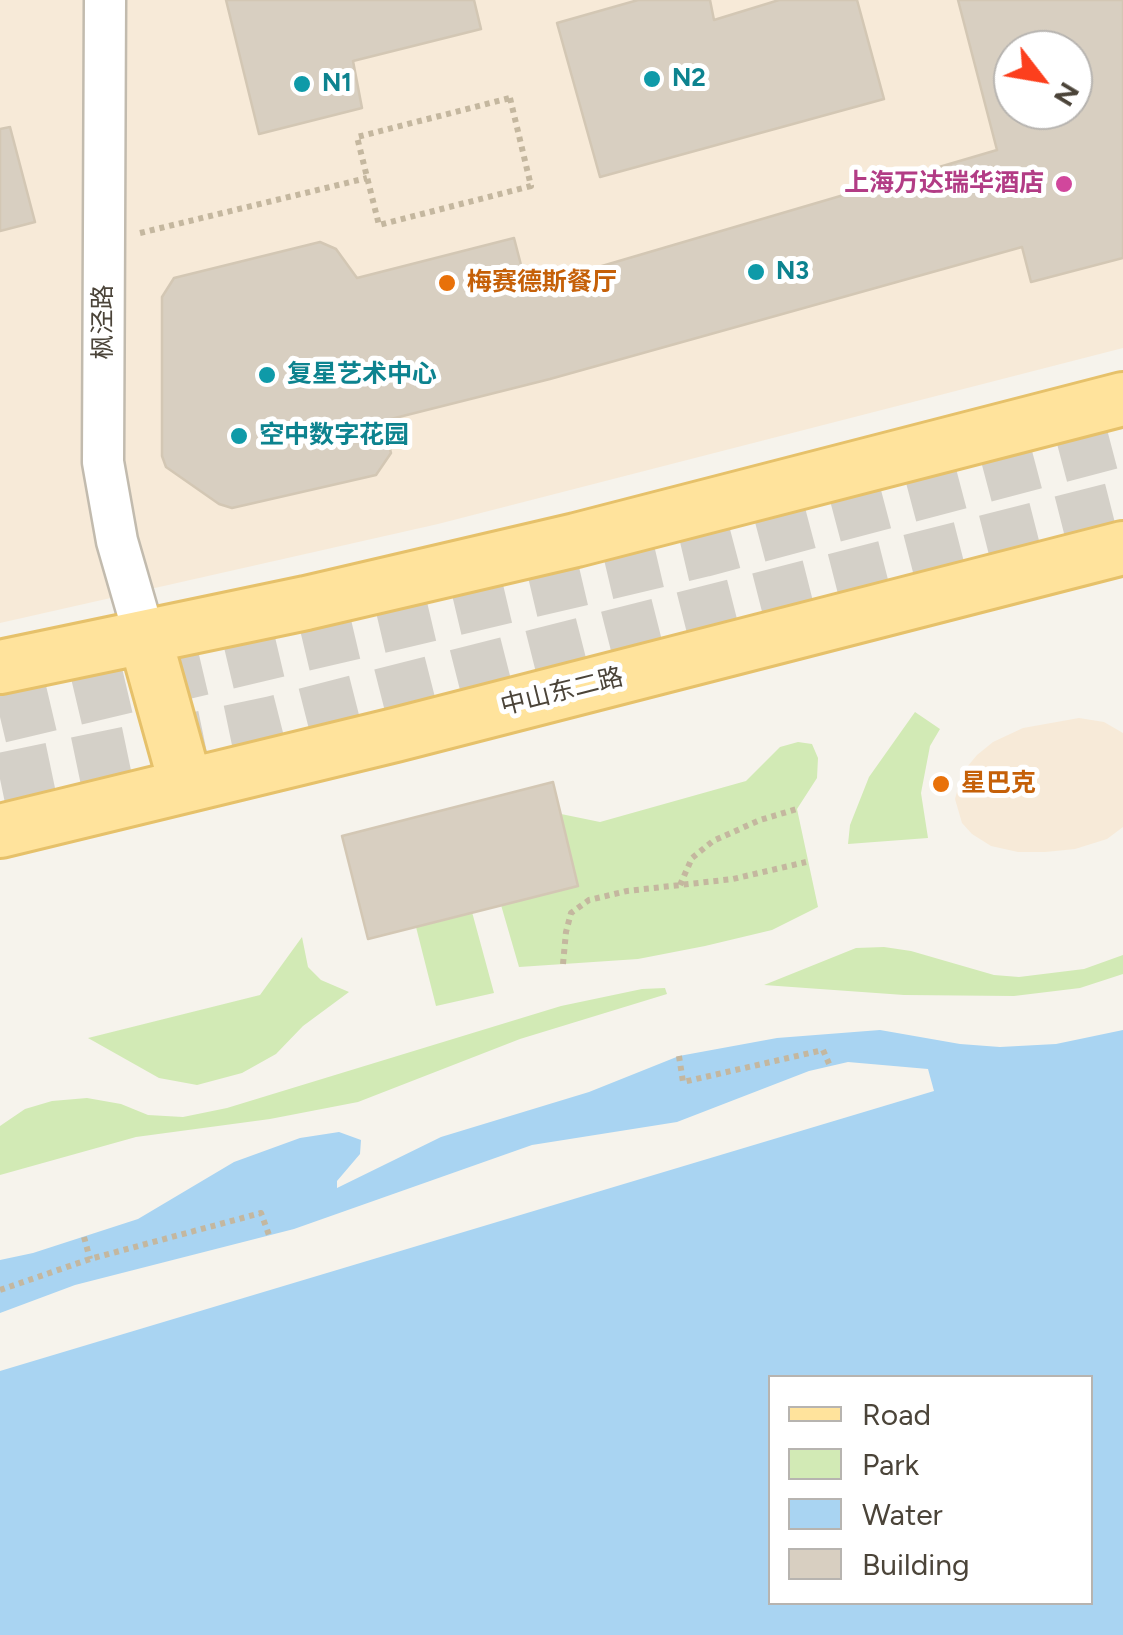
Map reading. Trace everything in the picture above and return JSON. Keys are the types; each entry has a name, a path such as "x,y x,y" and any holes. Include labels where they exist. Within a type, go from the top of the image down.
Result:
{"main road":[{"path":"0,667 576,540 1123,399"},
{"name":"中山东二路","path":"0,831 395,735 1123,548"},
{"path":"144,638 186,786"}],"street":[{"name":"枫泾路","path":"105,0 104,462 118,541 144,638"}],"path":[{"path":"510,98 531,186 378,225 367,178 357,137 510,98"},
{"path":"104,242 367,178"},
{"path":"680,885 692,858 713,840 797,809"},
{"path":"564,964 572,913 590,900 733,879 806,862"},
{"path":"679,1056 683,1082 824,1050 830,1066"},
{"path":"0,1290 90,1259 261,1214 269,1236"},
{"path":"84,1237 90,1259"}],"shaded area":[{"path":"0,0 1123,0 1123,348 438,524 0,623"},
{"path":"1079,718 1104,722 1123,733 1123,827 1107,839 1075,849 1045,852 991,846 972,834 962,823 955,799 962,773 977,755 993,742 1023,728"}],"green space":[{"path":"915,712 940,729 930,746 921,793 928,838 848,844 850,825 869,777"},
{"path":"798,742 812,744 818,758 817,778 797,809 818,907 772,930 705,946 638,959 519,967 501,905 578,886 561,814 600,822 746,781 780,747"},
{"path":"472,912 494,993 436,1006 416,927"},
{"path":"302,937 308,967 321,980 349,992 303,1026 276,1054 242,1073 197,1085 159,1078 88,1038 260,995"},
{"path":"884,947 994,975 1019,977 1084,969 1123,955 1123,974 1080,988 1014,996 904,995 764,985 856,948"},
{"path":"665,988 667,994 520,1039 358,1102 270,1119 136,1137 0,1175 0,1126 25,1109 52,1101 87,1098 121,1104 148,1115 183,1117 227,1108 561,1006"}],"water":[{"path":"880,1030 1000,1047 1056,1044 1123,1030 1123,1635 0,1635 0,1260 138,1219 234,1162 300,1138 339,1132 361,1140 360,1154 337,1181 337,1188 441,1137 589,1092 679,1056 777,1038"}],"pier":[{"path":"848,1062 928,1069 934,1091 0,1371 0,1313 75,1285 294,1229 532,1145 677,1122 809,1071"}],"building":[{"name":"N1","path":"226,0 474,0 481,29 353,61 362,108 259,134"},
{"path":"638,0 710,0 714,20 779,0 857,0 884,99 600,177 557,23"},
{"path":"958,0 1123,0 1123,258 1031,282 1022,247 550,379 383,421 391,453 376,475 232,508 219,504 166,467 162,456 162,297 174,278 320,242 336,249 357,278 514,238 527,288 997,150"},
{"path":"10,127 35,222 0,231 0,129"},
{"path":"553,782 578,886 368,939 342,836"}],"tunnel":[{"path":"0,717 703,551 1123,440"},
{"path":"0,779 273,722 1123,506"}],"place":[{"name":"N2","path":"652,79"},
{"name":"N1","path":"302,84"},
{"name":"上海万达瑞华酒店","path":"1064,184"},
{"name":"N3","path":"756,272"},
{"name":"梅赛德斯餐厅","path":"447,283"},
{"name":"复星艺术中心","path":"267,375"},
{"name":"空中数字花园","path":"239,436"},
{"name":"星巴克","path":"941,784"}]}
